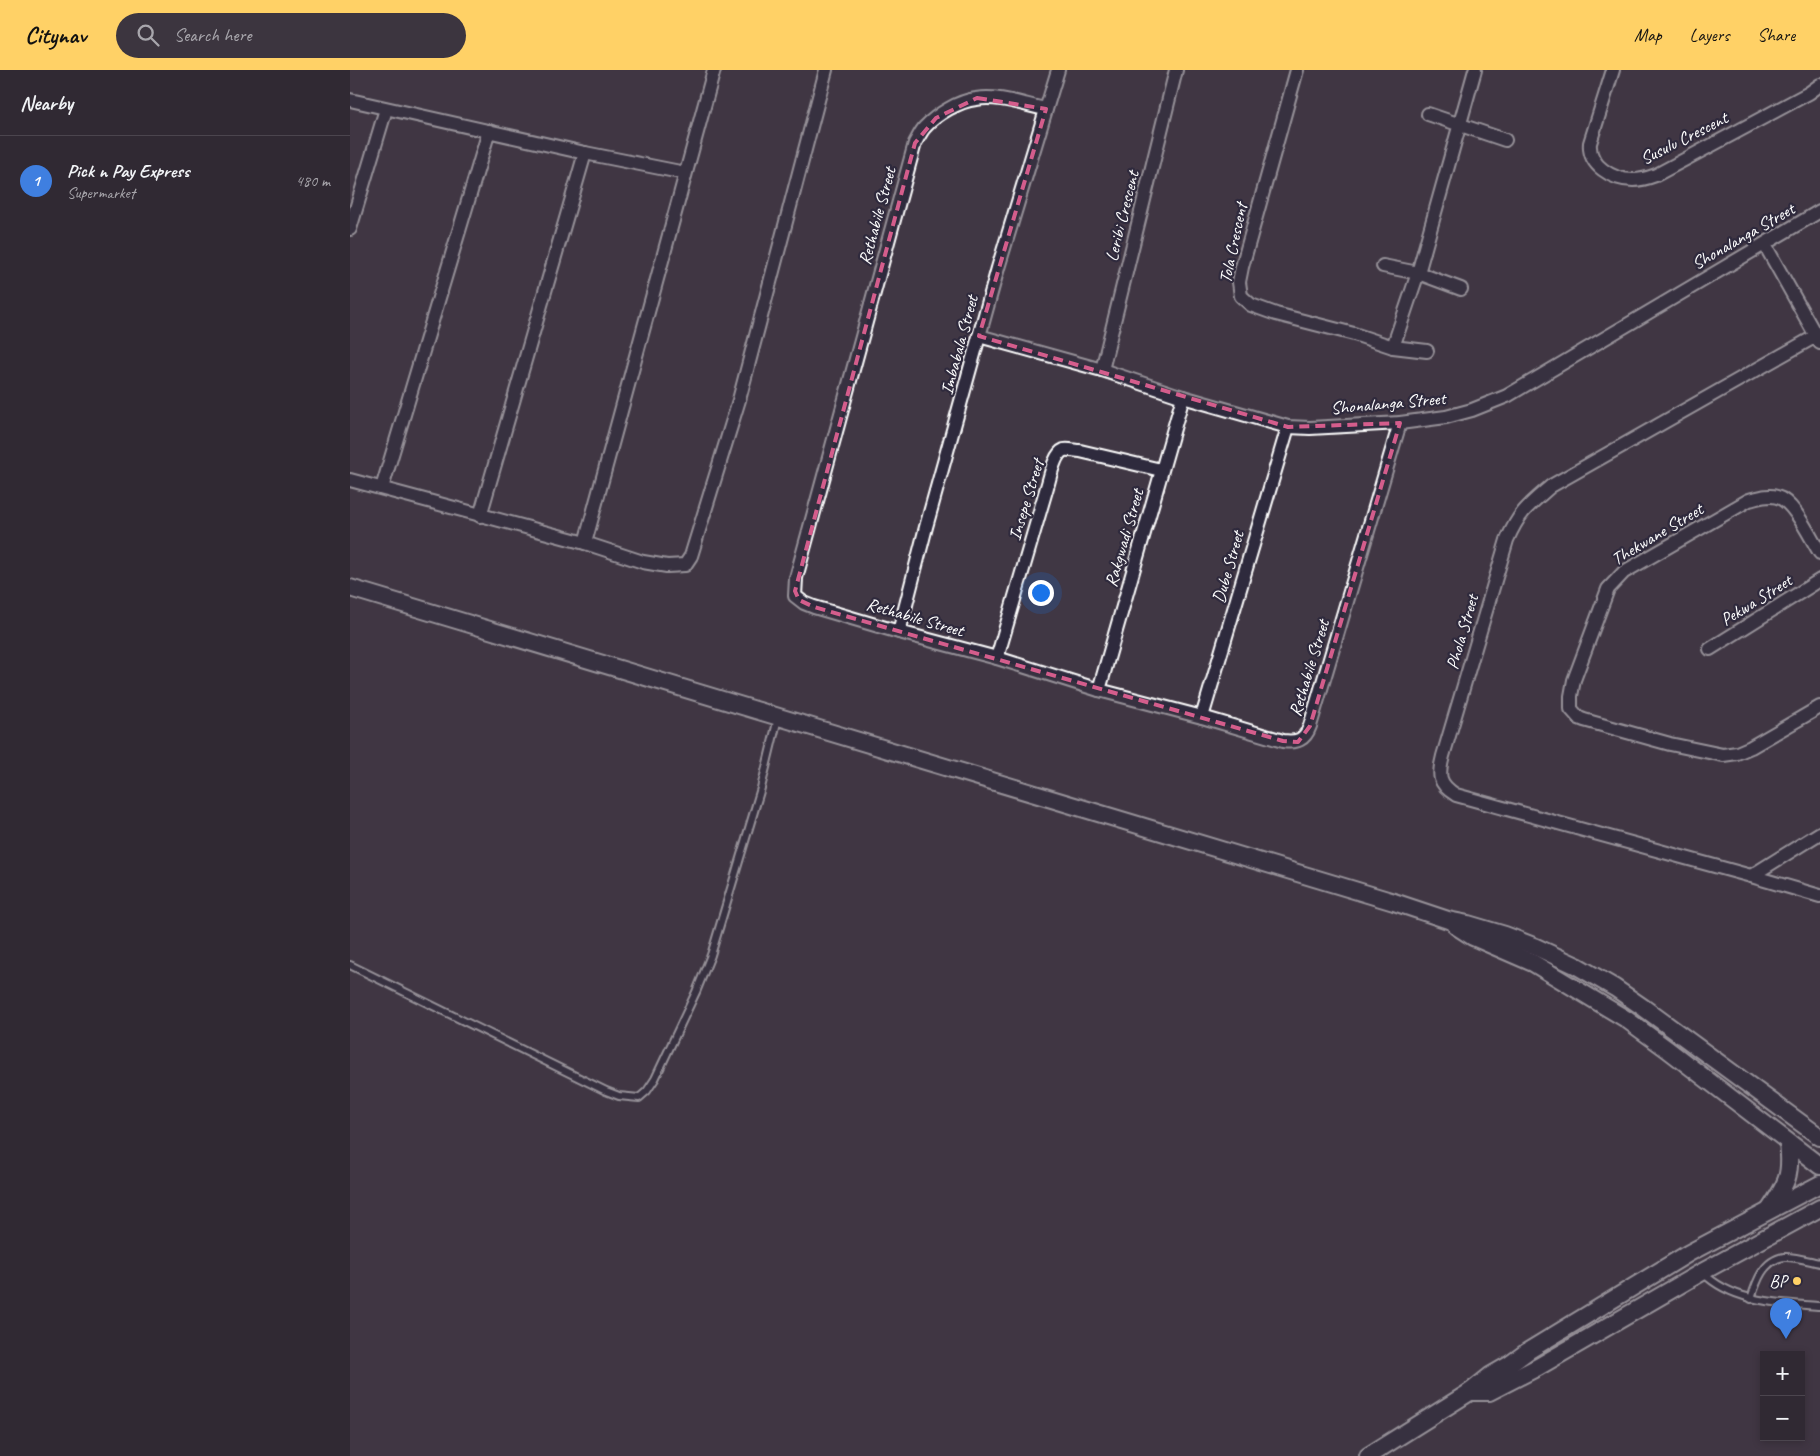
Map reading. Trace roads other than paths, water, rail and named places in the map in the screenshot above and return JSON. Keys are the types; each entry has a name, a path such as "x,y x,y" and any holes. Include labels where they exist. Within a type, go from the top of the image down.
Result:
{"main road":[{"path":"350,588 1394,902 1448,920 1486,928 1536,947 1577,966 1615,988 1820,1137"},
{"path":"1448,920 1473,937 1533,963 1626,1020 1820,1166"},
{"path":"1769,1211 1787,1181 1790,1160 1788,1143"},
{"path":"1368,1456 1470,1392 1490,1376 1509,1366 1528,1351 1591,1312 1689,1254 1820,1184"},
{"path":"1470,1392 1489,1392 1522,1376 1702,1272 1820,1208"}],"street":[{"path":"585,543 714,70"},
{"path":"350,480 585,543 643,562 680,567 688,562 738,400 826,70"},
{"name":"Imbabala Street","path":"900,632 926,527 998,268 1058,70"},
{"name":"Leribi Crescent","path":"1102,370 1176,70"},
{"name":"Tola Crescent","path":"1297,70 1253,224 1239,282 1239,292 1246,302 1276,314 1393,346 1426,351"},
{"path":"1393,346 1418,273 1475,70"},
{"name":"Susulu Crescent","path":"1613,70 1590,143 1590,153 1597,164 1606,172 1627,180 1644,179 1656,175 1809,93 1820,85"},
{"name":"Rethabile Street","path":"1046,109 999,99 977,98 963,103 936,118 924,127 914,143 802,555 795,596 804,603 900,632 998,658 1099,690 1283,741 1298,742 1306,736 1310,726 1400,423"},
{"path":"350,100 585,153 686,173"},
{"path":"350,229 386,109"},
{"path":"1428,114 1505,140"},
{"path":"382,488 489,131"},
{"path":"480,516 585,153"},
{"name":"Shonalanga Street","path":"979,336 1102,370 1183,397 1288,427 1310,428 1400,423 1446,417 1472,410 1507,396 1820,211"},
{"path":"1765,244 1818,340"},
{"path":"1383,266 1418,273 1461,289"},
{"name":"Phola Street","path":"1818,340 1552,486 1524,509 1514,524 1507,540 1440,775 1444,786 1456,795 1820,896"},
{"name":"Rakgwadi Street","path":"1099,690 1183,397"},
{"name":"Dube Street","path":"1202,717 1288,427"},
{"name":"Insepe Street","path":"998,658 1049,479 1054,463 1060,453 1067,450 1080,452 1161,470"},
{"name":"Thekwane Street","path":"1820,553 1787,503 1777,497 1768,496 1749,500 1624,572 1608,588 1574,680 1570,702 1574,712 1584,720 1670,744 1723,755 1737,753 1820,707"},
{"name":"Pekwa Street","path":"1710,649 1820,580"},
{"path":"1751,876 1820,834"}],"lane":[{"path":"350,965 606,1091 619,1096 639,1098 647,1091 655,1079 696,992 711,955 758,797 778,716"},
{"path":"1751,1299 1758,1278 1775,1261 1784,1257 1820,1263"},
{"path":"1702,1272 1712,1282 1751,1299 1820,1306"}],"place":[{"name":"BP","path":"1797,1281"},
{"name":"Pick n Pay Express","path":"1786,1339"}]}
